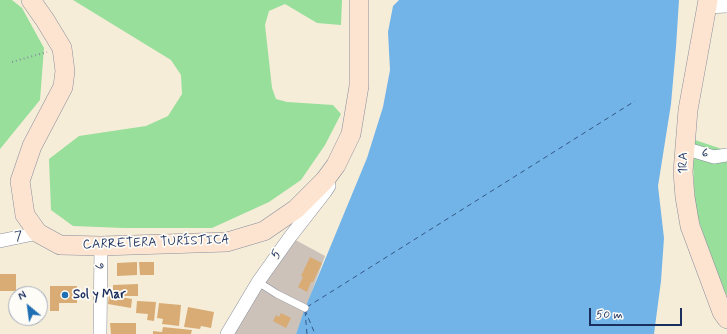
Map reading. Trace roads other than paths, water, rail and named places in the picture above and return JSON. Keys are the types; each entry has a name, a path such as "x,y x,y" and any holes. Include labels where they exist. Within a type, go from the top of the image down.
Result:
{"main road":[{"name":"CARRETERA TURÍSTICA","path":"31,0 62,48 65,71 63,87 32,146 20,181 24,215 38,233 60,245 101,246 228,242 264,231 296,209 325,180 336,165 351,134 359,86 359,0"},
{"name":"1RA","path":"707,3 688,110 684,148 683,178 690,226 722,312 727,319"}],"street":[{"path":"707,3 727,6"},
{"name":"6","path":"684,148 714,157 727,155"},
{"name":"5","path":"227,334 258,282 290,237 325,192 328,186 325,180"},
{"name":"7","path":"0,241 38,233"},
{"name":"6","path":"100,334 101,246"}],"lane":[{"path":"258,282 277,294 305,308"}],"water":[{"path":"399,0 679,0 671,104 658,186 664,238 661,281 654,334 296,334 305,308 367,158 383,107 390,70 388,32 393,6"}],"place":[{"name":"Sol y Mar","path":"65,295"}]}
